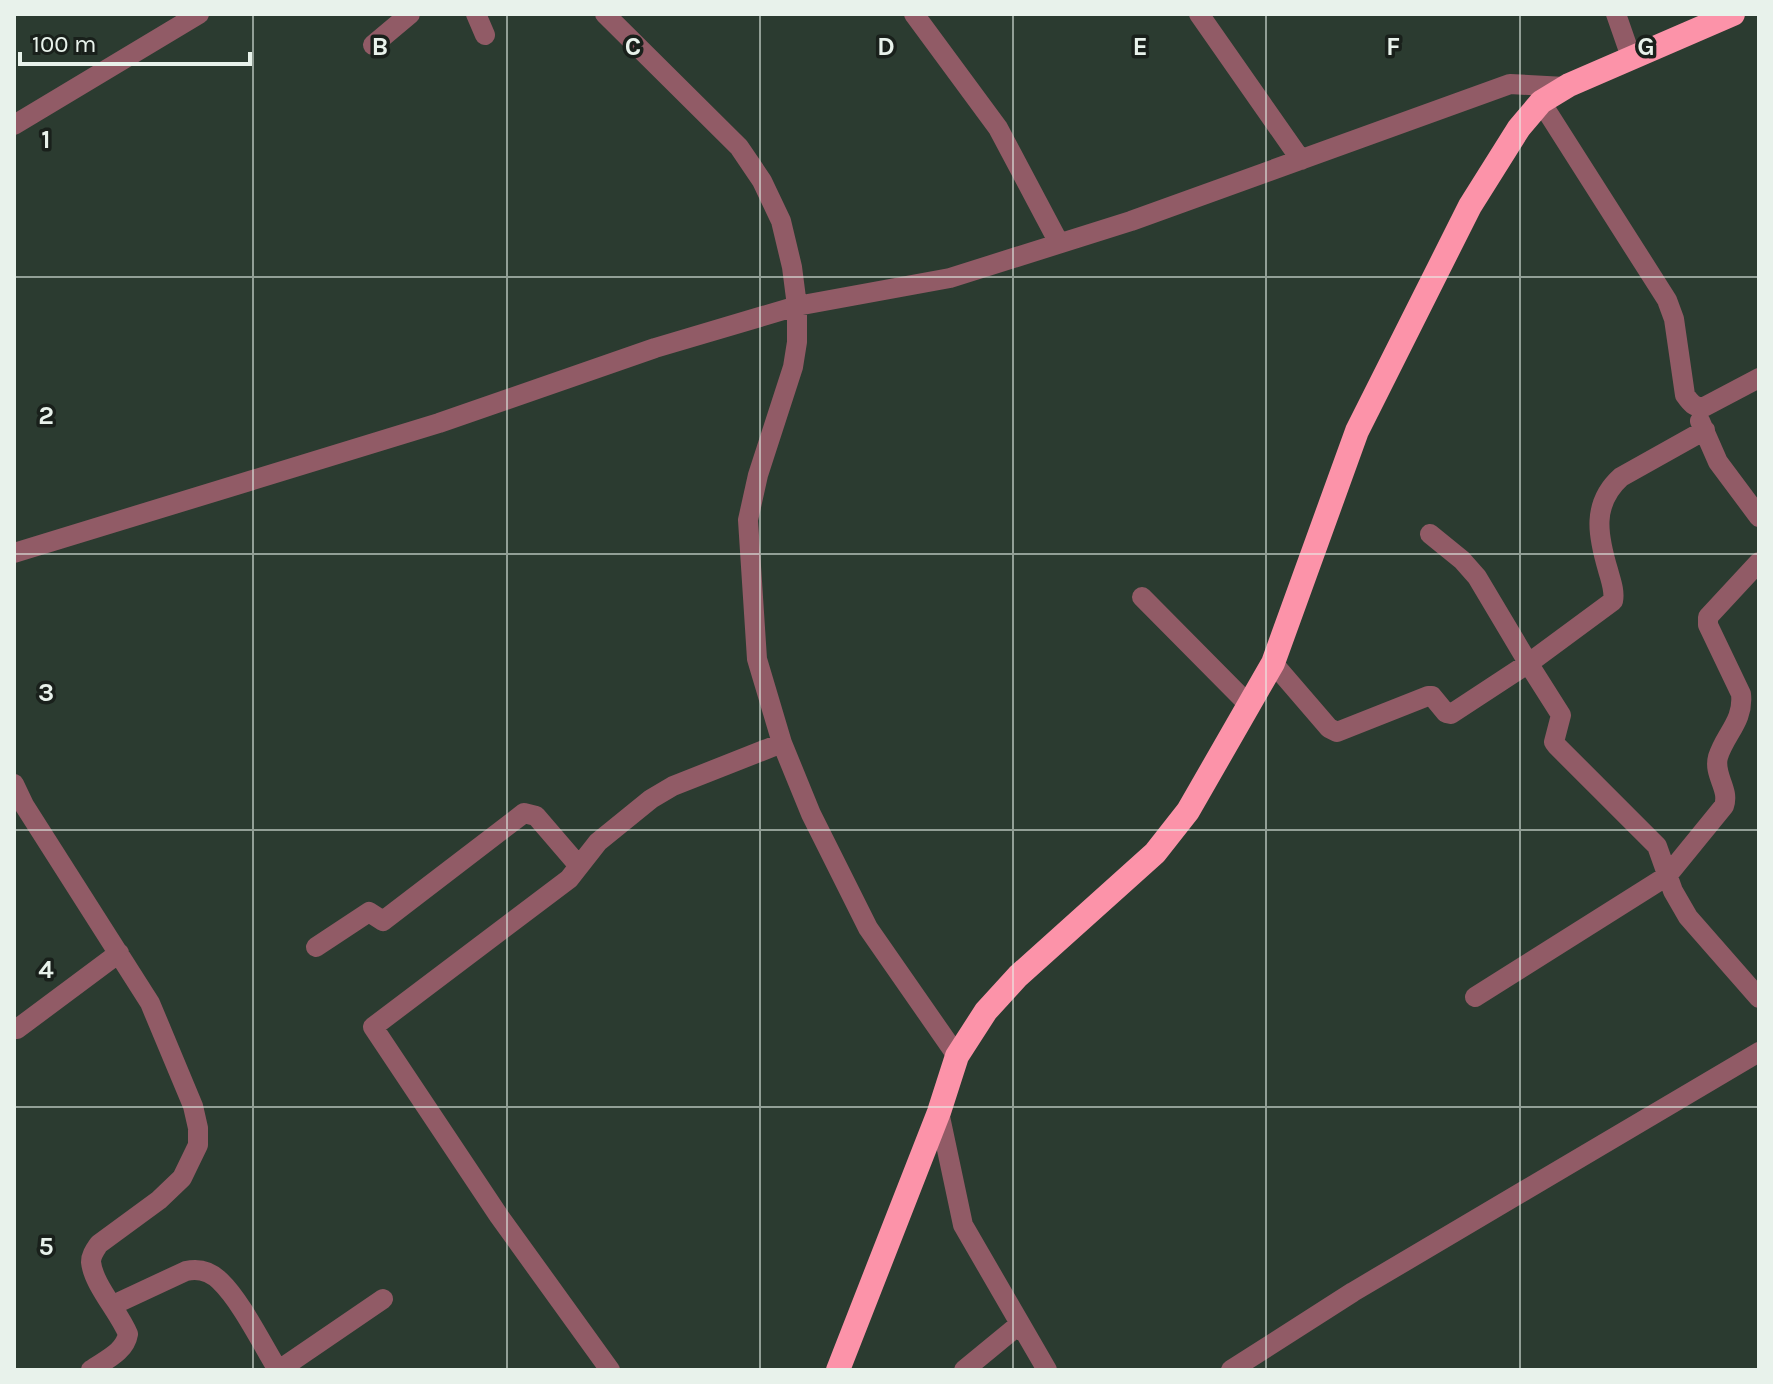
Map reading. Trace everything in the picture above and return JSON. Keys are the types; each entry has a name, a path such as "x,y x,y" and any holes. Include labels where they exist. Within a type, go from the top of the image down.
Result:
{"highway":[{"path":"838,1370 939,1112 957,1056 986,1011 1018,976 1155,853 1188,811 1273,663 1357,431 1470,206 1519,128 1541,102 1565,87 1733,14"}],"street":[{"path":"14,125 199,14"},
{"path":"373,45 410,14"},
{"path":"476,14 485,35"},
{"path":"605,14 739,147 762,181 781,221 792,267 797,342 793,367 758,475 748,520 757,659 782,743 811,814 868,928 957,1056"},
{"path":"914,14 998,128 1059,243"},
{"path":"1199,14 1301,160"},
{"path":"1616,14 1631,57"},
{"path":"14,553 439,423 655,348 797,306 950,278 1131,221 1510,84 1565,87"},
{"path":"1541,102 1667,300 1674,319 1685,395 1694,406 1718,462 1759,517"},
{"path":"1694,406 1704,407 1759,378"},
{"path":"1273,663 1329,728 1337,732 1428,696 1432,696 1446,713 1451,714 1529,664 1613,601 1614,591 1598,536 1600,505 1610,487 1621,477 1705,430"},
{"path":"1430,534 1462,560 1477,577 1561,715 1554,742 1657,846 1673,891 1688,917 1759,998"},
{"path":"1475,997 1667,876 1726,802 1717,764 1740,718 1741,694 1708,625 1708,617 1759,562"},
{"path":"1142,597 1249,705"},
{"path":"610,1370 499,1216 373,1027 569,879 598,842 631,812 662,792 782,743"},
{"path":"14,784 24,805 150,1003 193,1106 198,1128 198,1145 182,1178 159,1200 99,1244 92,1253 91,1263 96,1275 128,1334 118,1352 91,1370"},
{"path":"316,947 369,912 383,921 524,813 536,816 579,866"},
{"path":"17,1029 119,953"},
{"path":"1231,1370 1353,1292 1759,1052"},
{"path":"939,1112 963,1225 1047,1370"},
{"path":"113,1305 186,1271 197,1269 208,1272 233,1297 279,1370 383,1299"},
{"path":"964,1370 1020,1324"}]}
